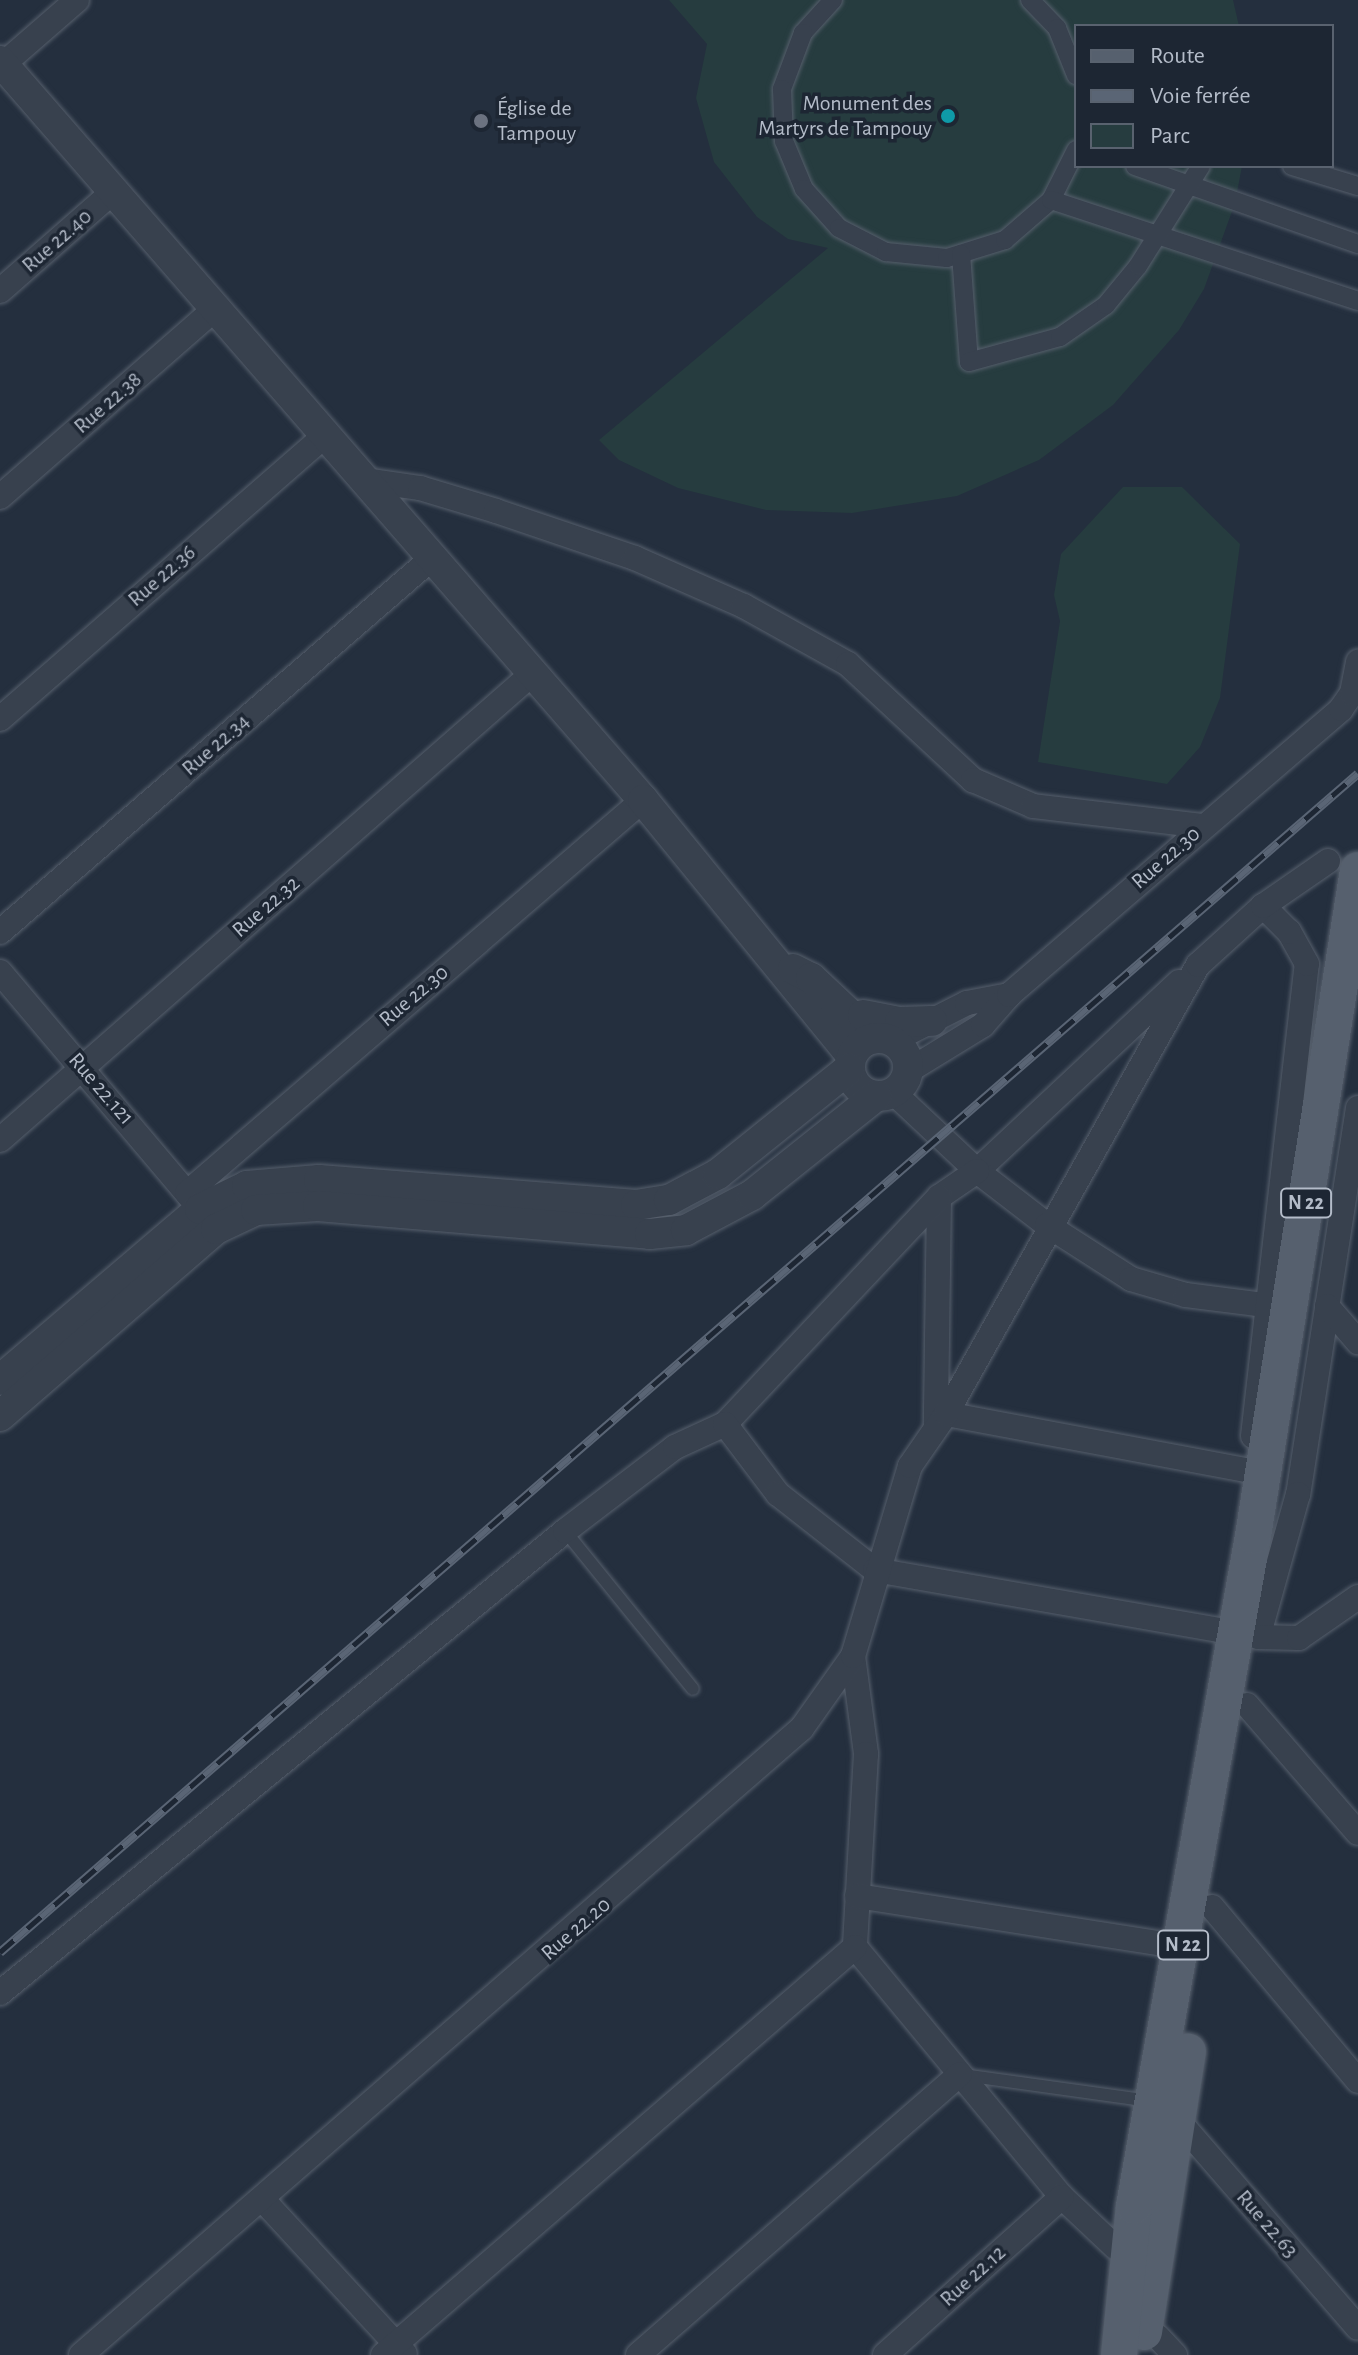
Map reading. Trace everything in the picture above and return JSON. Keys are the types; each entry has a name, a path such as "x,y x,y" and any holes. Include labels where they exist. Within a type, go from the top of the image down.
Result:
{"main road":[{"name":"N 22","path":"1165,2111 1212,1907 1247,1705 1247,1635 1343,866"},
{"name":"N 22","path":"1119,2355 1150,2207 1165,2111 1183,1947 1247,1635 1358,979"},
{"path":"1094,2355 1115,2247 1150,2207 1168,2249 1158,2350"}],"street":[{"path":"77,0 1,64 643,800 781,963 795,988 867,1051 905,1053 893,1087 752,1195 686,1230 650,1234 293,1205 256,1210 201,1210"},
{"path":"833,0 803,33 782,89 784,141 804,189 839,228 886,252 947,258 961,254 1005,240 1051,200 1074,154"},
{"path":"1030,0 1057,28 1074,70"},
{"path":"1141,168 1358,244"},
{"path":"961,254 969,362 984,362 1060,337 1106,305 1199,168"},
{"path":"1299,168 1358,186"},
{"name":"Rue 22.40","path":"0,291 114,191"},
{"path":"1051,200 1358,301"},
{"name":"Rue 22.38","path":"0,497 215,309"},
{"name":"Rue 22.36","path":"0,719 325,435"},
{"path":"364,480 420,488 496,511 635,558 744,606 848,664 973,780 1033,806 1203,826"},
{"name":"Rue 22.34","path":"0,932 432,558"},
{"name":"Rue 22.30","path":"893,1087 983,1025 1009,995 1324,722 1352,693 1358,662"},
{"name":"Rue 22.32","path":"0,1140 533,673"},
{"name":"Rue 22.30","path":"0,1380 201,1210 643,800"},
{"path":"0,1993 565,1531 675,1447 725,1424 939,1197 977,1171 1263,906 1343,866"},
{"path":"1247,1635 1239,1540 1250,1471 1265,1305 1307,964 1289,932 1263,906"},
{"path":"781,963 811,978 845,1011 867,1051 855,1084 893,1087 977,1171 1047,1225 1131,1279 1186,1295 1265,1305"},
{"name":"Rue 22.20","path":"81,2355 755,1773 802,1728 853,1656 875,1570 910,1466 941,1419 1047,1225 1198,965"},
{"name":"Rue 22.121","path":"0,972 201,1210"},
{"path":"201,1210 247,1186 292,1180 636,1205 669,1200 718,1174 867,1051 967,1003 1009,995"},
{"path":"845,1011 900,1022 932,1021"},
{"path":"1247,1635 1298,1494 1358,1110"},
{"path":"939,1197 941,1419 1250,1471"},
{"name":"Rue 22.30","path":"0,1416 201,1210"},
{"path":"1327,1306 1358,1342"},
{"path":"725,1424 778,1494 875,1570 1247,1635 1299,1638 1358,1597"},
{"path":"853,1656 866,1754 855,1947 1062,2197 1115,2247"},
{"path":"1247,1705 1358,1833"},
{"path":"857,1896 1183,1947"},
{"path":"1212,1907 1358,2081"},
{"path":"263,2200 395,2351 855,1947"},
{"path":"638,2355 960,2074"},
{"name":"Rue 22.63","path":"1165,2111 1358,2328"},
{"name":"Rue 22.12","path":"885,2355 1062,2197"}],"lane":[{"path":"565,1531 693,1689"},
{"path":"960,2074 1165,2111"}],"green space":[{"path":"669,0 1233,0 1239,24 1074,24 1074,168 1242,168 1235,203 1204,289 1179,330 1113,405 1039,460 957,496 852,513 766,510 678,488 619,460 599,440 828,248 788,239 757,217 714,162 696,98 707,44"},
{"path":"1123,487 1182,487 1240,544 1220,698 1200,747 1167,784 1038,762 1060,621 1054,595 1061,554"}],"railway":[{"path":"0,1952 1358,773"}],"place":[{"name":"Monument des Martyrs de Tampouy","path":"948,116"},
{"name":"Église de Tampouy","path":"481,121"}]}
